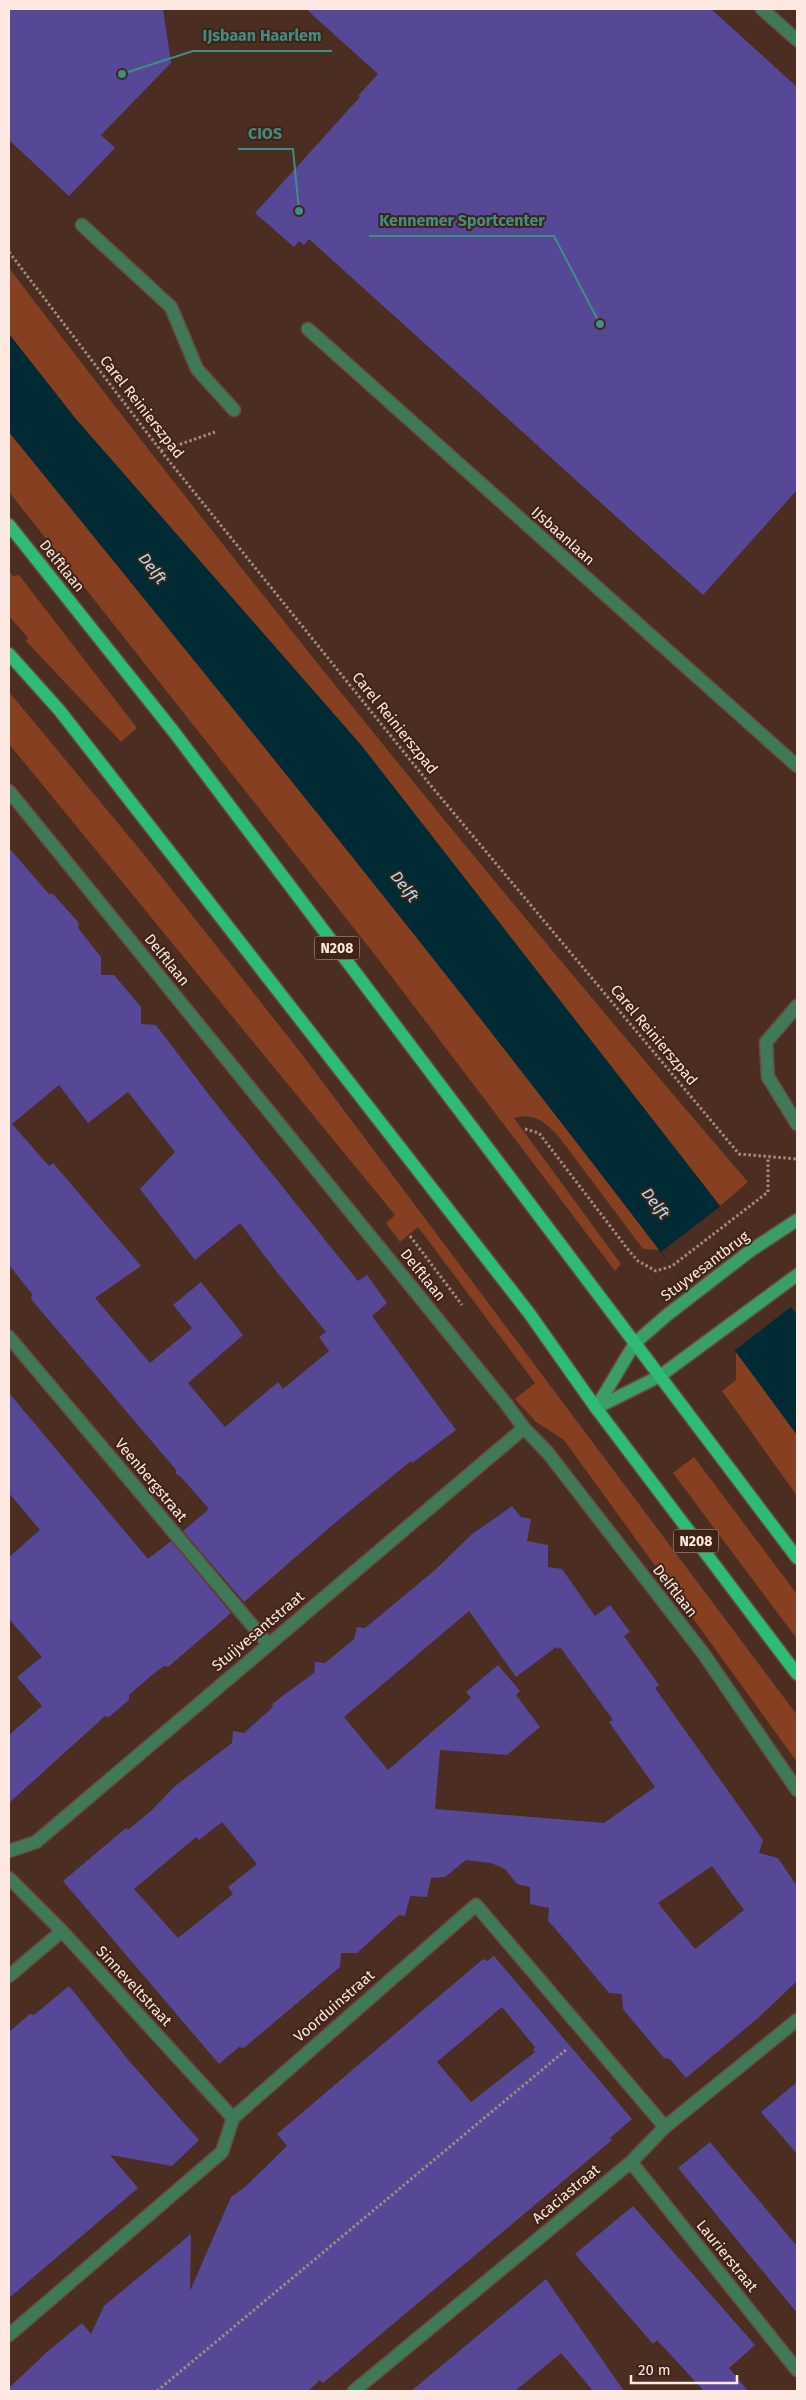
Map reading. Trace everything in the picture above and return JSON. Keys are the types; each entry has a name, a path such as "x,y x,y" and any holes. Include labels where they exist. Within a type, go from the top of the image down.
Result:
{"main road":[{"name":"Delftlaan","path":"9,525 174,732 797,1558"},
{"name":"N208","path":"9,654 60,711 529,1313 596,1408 797,1674"}],"street":[{"path":"762,9 797,40"},
{"path":"82,226 171,307 197,369 234,410"},
{"name":"IJsbaanlaan","path":"308,330 797,766"},
{"name":"Delftlaan","path":"9,791 492,1385 524,1428 548,1453 703,1653 797,1790"},
{"path":"797,1006 766,1042 768,1077 797,1124"},
{"name":"Stuyvesantbrug","path":"635,1343 750,1251 797,1220"},
{"path":"596,1408 660,1376 797,1275"},
{"name":"Veenbergstraat","path":"9,1337 268,1644"},
{"path":"596,1408 635,1343"},
{"name":"Stuijvesantstraat","path":"9,1850 36,1842 524,1428"},
{"name":"Sinneveltstraat","path":"9,1878 62,1931 233,2118"},
{"name":"Voorduinstraat","path":"9,2335 222,2152 233,2118 274,2079 476,1904 665,2127"},
{"path":"9,1976 62,1931"},
{"name":"Acaciastraat","path":"354,2391 630,2162 665,2127 797,2020"},
{"name":"Laurierstraat","path":"630,2162 797,2370"}],"path":[{"name":"Carel Reinierszpad","path":"9,252 161,451 432,787 739,1154 797,1159"},
{"path":"161,451 215,432"},
{"name":"Stuyvesantbrug","path":"525,1129 540,1133 638,1261 656,1271 672,1266 768,1192 768,1158"},
{"path":"410,1236 463,1308"},
{"path":"157,2391 587,2033"}],"shaded area":[{"path":"9,268 98,385 372,731 558,958 748,1182 720,1206 361,745 75,418 9,334"},
{"path":"9,432 416,935 660,1250 643,1249 559,1137 549,1127 539,1120 528,1116 514,1118 621,1264 615,1271 379,960 9,492"},
{"path":"9,571 13,576 19,575 137,728 121,742 26,641 28,638 9,616"},
{"path":"9,692 142,852 301,1053 797,1715 797,1762 564,1440 536,1422 515,1399 535,1383 418,1227 400,1242 386,1223 395,1215 9,744"},
{"path":"736,1351 797,1435 797,1496 722,1391 736,1380"},
{"path":"694,1457 797,1594 797,1639 673,1473"}],"water":[{"name":"Delft","path":"9,334 75,418 361,745 720,1206 718,1208 797,1315 797,1435 606,1180 508,1054 310,804 9,432"}],"pier":[{"path":"718,1208 792,1306 734,1351 661,1252"}],"building":[{"path":"9,9 163,9 171,63 101,135 115,148 69,196 9,140"},
{"path":"306,9 711,9 797,87 797,490 703,595 309,239 304,245 299,241 294,247 255,213 360,97 358,96 378,74"},
{"path":"9,848 49,894 53,894 79,923 78,928 101,957 101,975 114,975 141,1007 141,1024 156,1025 213,1100 358,1281 367,1275 387,1303 372,1316 456,1430 412,1463 411,1461 336,1522 244,1602 183,1531 209,1509 181,1477 176,1474 176,1470 31,1299 32,1294 9,1265","holes":["59,1085 88,1123 128,1092 175,1152 140,1189 195,1260 240,1223 326,1332 319,1337 329,1351 283,1389 278,1382 225,1427 188,1383 243,1335 201,1282 173,1305 192,1328 150,1363 95,1298 141,1266 53,1163 49,1166 12,1124"]},
{"path":"9,1393 148,1559 171,1541 231,1613 168,1667 164,1666 152,1675 129,1695 129,1700 109,1717 105,1716 9,1803 9,1735 42,1706 17,1677 42,1657 9,1619 9,1557 40,1530 9,1493"},
{"path":"512,1506 521,1517 531,1519 527,1541 548,1545 548,1567 562,1569 595,1616 610,1605 630,1632 624,1636 659,1685 655,1688 763,1840 759,1853 778,1858 797,1886 797,1981 758,2018 686,2078 670,2059 664,2058 623,2009 622,1994 609,1993 548,1921 549,1908 530,1904 530,1887 517,1884 505,1869 491,1863 466,1860 445,1877 431,1878 427,1897 410,1896 405,1916 399,1915 357,1953 341,1953 340,1967 244,2048 239,2047 219,2064 63,1881 126,1828 128,1830 151,1811 175,1786 232,1743 233,1731 244,1733 272,1708 273,1703 314,1673 315,1662 325,1663 354,1639 357,1627 365,1628 435,1570 471,1535","holes":["469,1611 516,1677 556,1647 558,1649 560,1647 613,1720 609,1722 655,1787 604,1823 435,1809 440,1750 507,1755 540,1727 516,1695 520,1691 498,1665 466,1692 471,1698 388,1770 344,1717","222,1822 257,1864 228,1887 233,1894 178,1938 134,1889 196,1837 199,1840","712,1866 744,1910 695,1949 658,1903"]},
{"path":"494,1956 632,2119 610,2138 612,2140 323,2383 320,2380 308,2391 9,2391 9,2388 47,2352 82,2323 91,2334 104,2306 191,2234 190,2291 231,2197 245,2187 287,2146 277,2134 483,1959 487,1961","holes":["502,2007 535,2047 533,2050 535,2052 471,2102 437,2062"]},
{"path":"69,1986 130,2062 199,2140 172,2166 110,2155 138,2188 9,2298 9,2032 30,2014 34,2015"},
{"path":"797,2082 797,2154 761,2112"},
{"path":"710,2142 797,2246 797,2313 678,2168"},
{"path":"633,2206 755,2345 729,2368 748,2391 704,2391 657,2340 653,2344 575,2254"},
{"path":"546,2279 624,2391 593,2391 561,2353 515,2391 411,2391"}],"place":[{"name":"IJsbaan Haarlem","path":"122,74"},
{"name":"CIOS","path":"299,211"},
{"name":"Kennemer Sportcenter","path":"600,324"}]}
